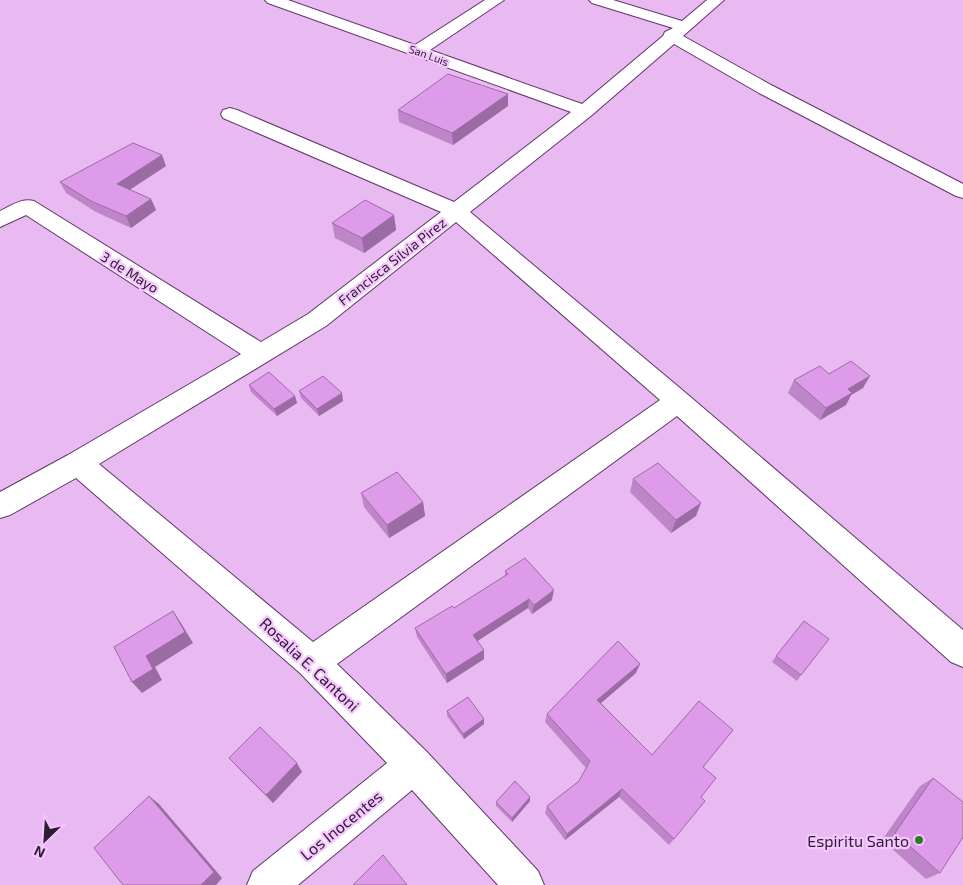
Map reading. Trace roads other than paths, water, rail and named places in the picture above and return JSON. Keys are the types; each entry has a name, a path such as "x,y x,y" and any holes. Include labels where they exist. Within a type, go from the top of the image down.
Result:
{"street":[{"name":"San Luis","path":"273,0 585,111"},
{"path":"417,51 496,0"},
{"path":"597,0 677,31 765,89 963,192"},
{"name":"Francisca Silvia Pirez","path":"0,506 78,463 317,320 585,111 677,31 716,0"},
{"path":"230,114 456,211 678,401 963,652"},
{"name":"3 de Mayo","path":"0,220 27,206 259,353"},
{"path":"312,662 678,401"},
{"name":"Rosalia E. Cantoni","path":"78,463 312,662 414,765 524,885"},
{"name":"Los Inocentes","path":"267,885 414,765"}],"place":[{"name":"Espiritu Santo","path":"919,840"}]}
